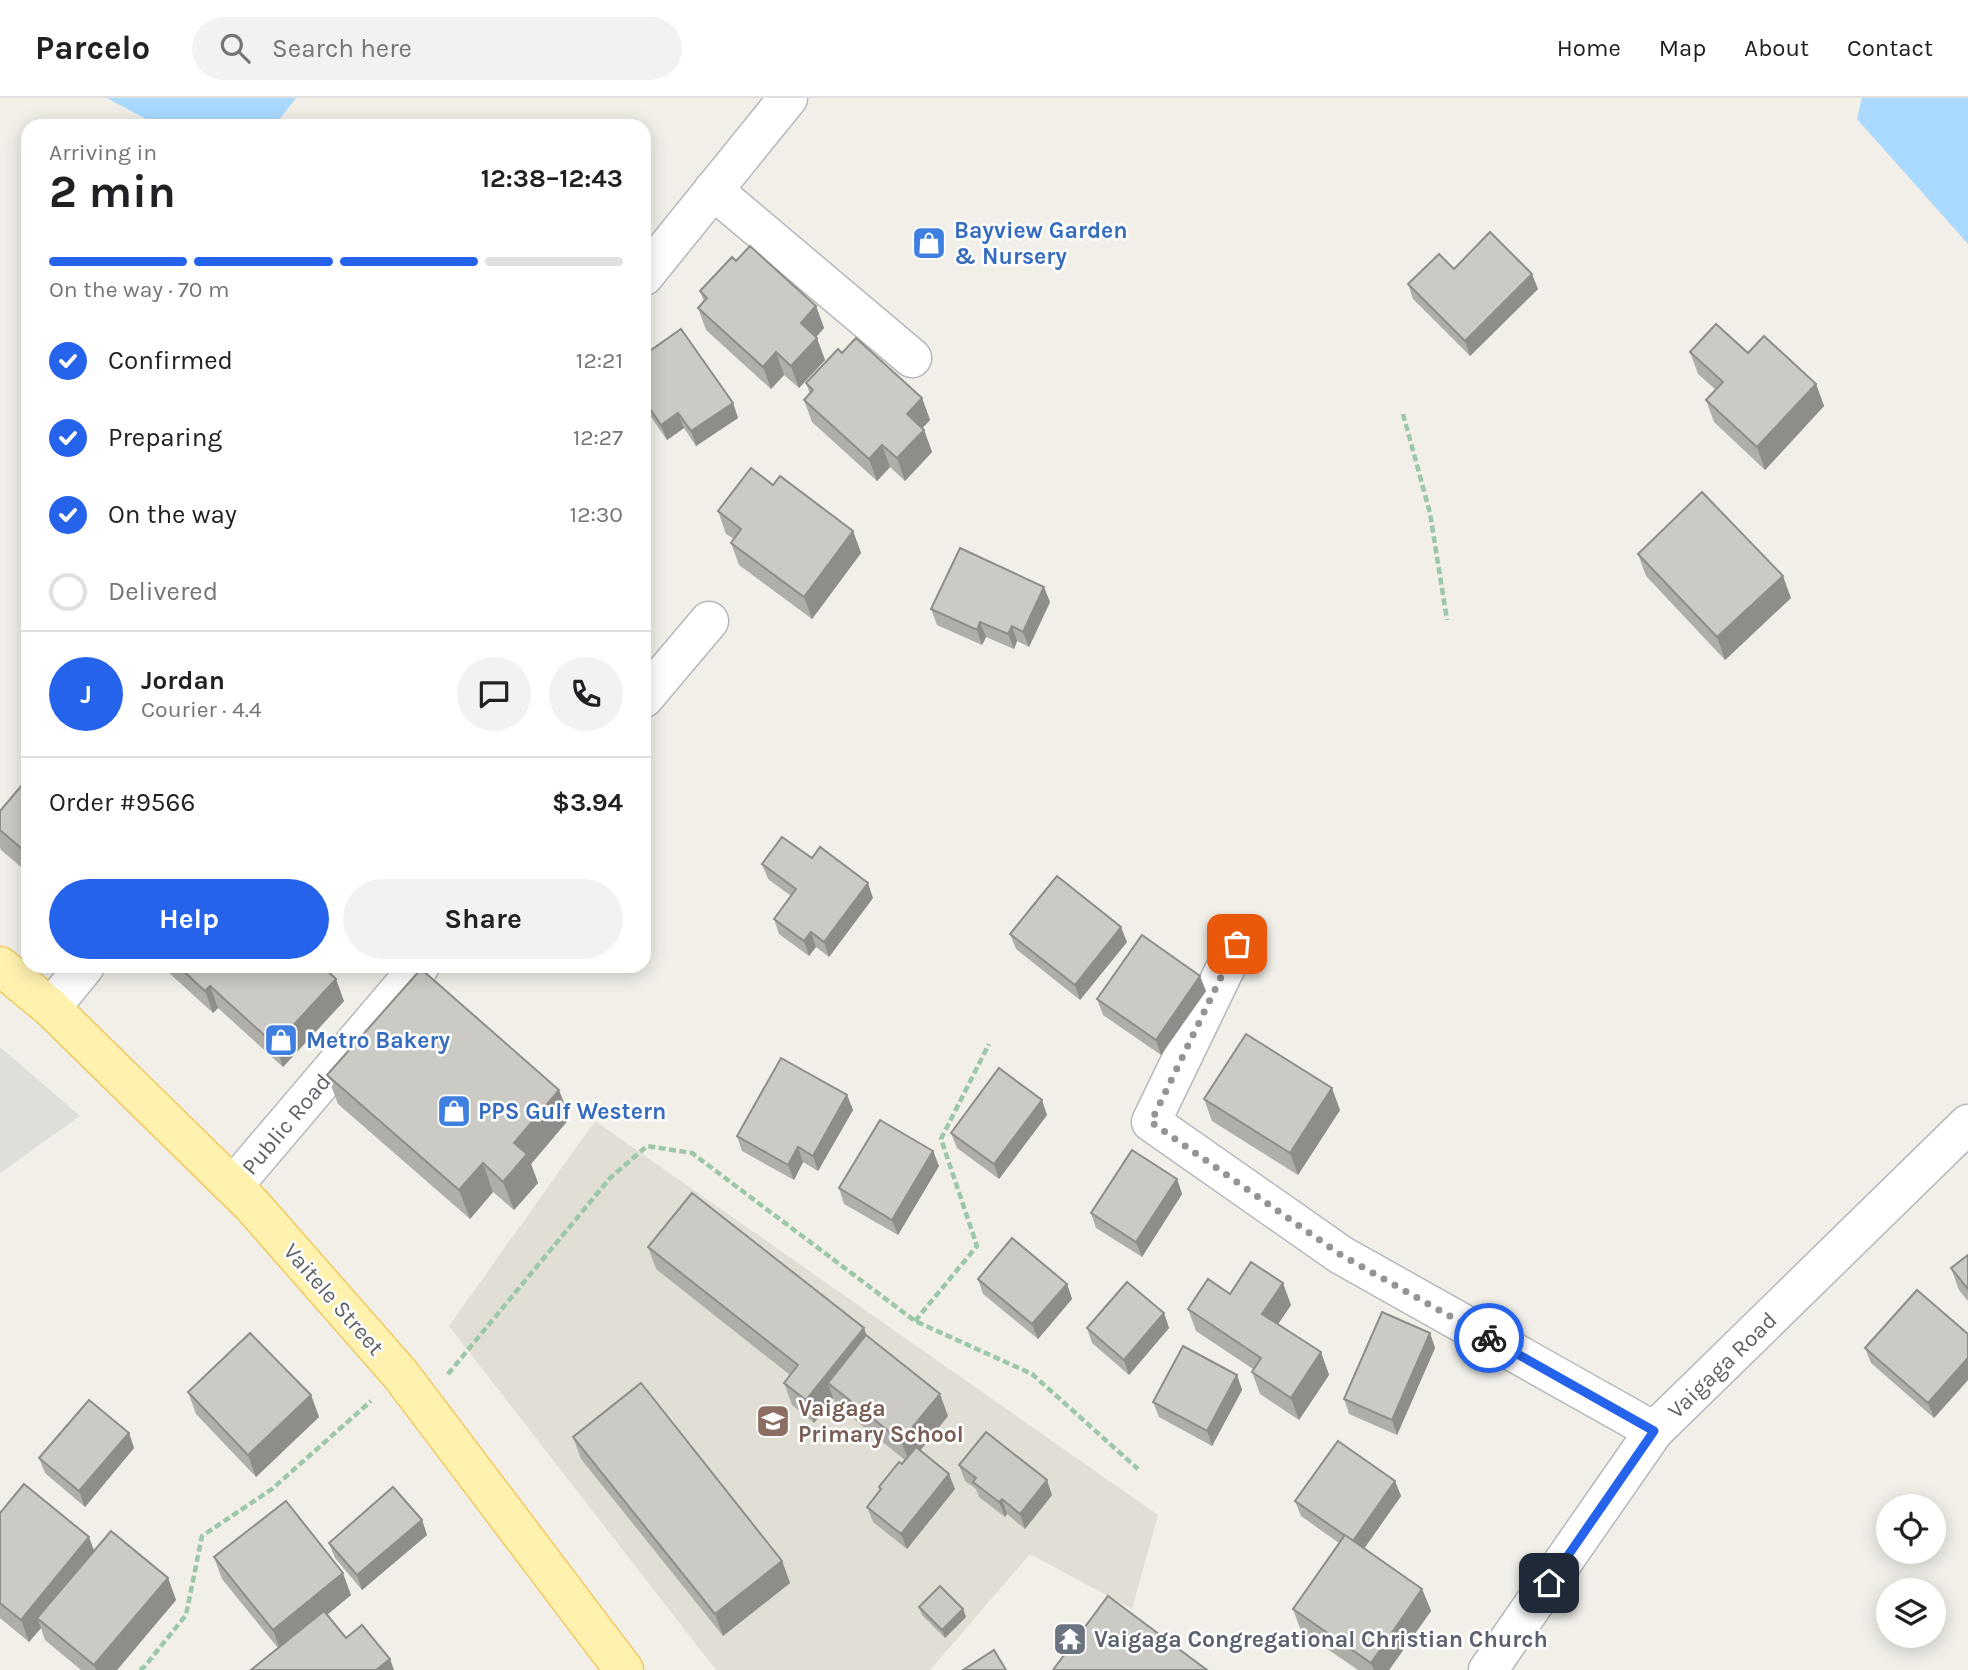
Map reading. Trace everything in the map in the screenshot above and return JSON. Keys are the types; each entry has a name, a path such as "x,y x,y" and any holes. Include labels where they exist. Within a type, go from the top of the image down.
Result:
{"main road":[{"name":"Vaitele Street","path":"0,966 51,1008 252,1205 412,1390 624,1670"}],"street":[{"path":"651,267 788,98"},
{"path":"713,190 912,358"},
{"path":"651,690 709,621"},
{"path":"1237,944 1151,1122 1341,1255 1654,1431"},
{"path":"51,1008 79,973"},
{"name":"Public Road","path":"233,1186 414,973"},
{"name":"Vaigaga Road","path":"1489,1670 1654,1431 1968,1124"}],"path":[{"path":"1403,414 1430,513 1447,620"},
{"path":"915,1321 977,1246 941,1139 989,1044"},
{"path":"139,1670 186,1615 202,1536 412,1390 610,1178 647,1146 692,1153 915,1321 1032,1374 1138,1469"}],"shaded area":[{"path":"0,1047 80,1116 0,1173"},
{"name":"Vaigaga Primary School","path":"595,1121 1158,1515 1132,1609 1030,1554 930,1670 716,1670 449,1326"}],"water":[{"path":"107,98 296,98 280,119 146,119"},
{"path":"1862,98 1968,98 1968,244 1857,119"}],"building":[{"path":"1490,232 1532,274 1465,341 1408,284 1439,254 1454,269"},
{"path":"750,246 816,306 801,323 817,338 791,366 776,352 763,367 698,308 707,298 700,291 732,257 736,261"},
{"path":"1716,324 1748,353 1764,336 1816,384 1757,447 1706,400 1723,382 1690,352"},
{"path":"681,329 733,403 691,431 678,413 661,425 651,410 651,350"},
{"path":"856,338 922,398 907,414 924,430 897,458 882,445 869,459 804,400 813,390 806,383 838,349 842,353"},
{"path":"751,468 773,485 780,476 853,531 804,597 731,543 741,529 718,511"},
{"path":"1702,492 1783,576 1717,637 1638,554"},
{"path":"960,548 1044,587 1023,632 1012,626 1008,634 980,622 977,630 931,609"},
{"path":"21,786 21,848 0,830 0,811"},
{"path":"782,837 812,858 820,847 868,883 824,942 811,932 804,941 774,919 796,889 762,864"},
{"path":"1057,876 1121,927 1075,985 1010,934"},
{"path":"1142,935 1200,976 1156,1040 1097,999"},
{"path":"186,973 330,973 336,979 275,1045 210,986 205,991"},
{"name":"PPS Gulf Western","path":"417,973 426,973 559,1090 514,1143 527,1154 503,1182 483,1163 459,1190 327,1075"},
{"path":"1246,1034 1332,1088 1290,1153 1204,1099"},
{"path":"781,1058 847,1095 813,1156 798,1147 788,1165 737,1136"},
{"path":"999,1068 1042,1100 994,1164 951,1133"},
{"path":"880,1120 933,1151 892,1220 839,1188"},
{"path":"1132,1150 1177,1179 1136,1242 1091,1213"},
{"path":"692,1193 864,1328 806,1400 784,1383 798,1365 648,1247"},
{"path":"1012,1238 1067,1284 1032,1324 978,1279"},
{"path":"1968,1255 1968,1289 1951,1268"},
{"path":"1251,1262 1283,1283 1262,1314 1321,1352 1291,1398 1252,1372 1261,1358 1188,1309 1208,1279 1230,1294"},
{"path":"1127,1282 1164,1313 1124,1360 1087,1328"},
{"path":"1917,1290 1968,1334 1968,1358 1928,1403 1865,1348"},
{"path":"1382,1312 1430,1333 1392,1420 1344,1399"},
{"path":"250,1333 311,1395 248,1455 188,1392"},
{"path":"866,1335 940,1394 901,1441 828,1383"},
{"path":"1183,1346 1237,1375 1207,1431 1153,1402"},
{"path":"641,1383 782,1561 715,1614 573,1437"},
{"path":"89,1400 129,1433 79,1491 39,1458"},
{"path":"986,1432 1047,1480 1020,1514 1002,1499 999,1502 973,1482 976,1478 959,1465"},
{"path":"1338,1441 1395,1481 1353,1541 1295,1501"},
{"path":"916,1447 949,1474 901,1534 867,1507 899,1462 902,1464"},
{"path":"24,1484 89,1537 21,1620 0,1603 0,1513"},
{"path":"393,1487 422,1520 357,1575 329,1543"},
{"path":"286,1501 343,1573 273,1630 214,1557"},
{"path":"111,1531 168,1578 94,1665 37,1618"},
{"path":"1345,1535 1422,1589 1371,1663 1293,1609"},
{"path":"940,1586 963,1609 942,1630 919,1607"},
{"path":"1108,1596 1207,1670 1053,1670"},
{"path":"324,1611 346,1638 362,1625 390,1659 376,1670 251,1670"},
{"path":"994,1650 1006,1670 963,1670"}],"way so far":[{"path":"1237,944 1151,1122 1341,1255 1489,1338"}],"place":[{"name":"Bayview Garden & Nursery","path":"929,243"},
{"name":"Metro Bakery","path":"281,1040"},
{"name":"PPS Gulf Western","path":"454,1111"},
{"name":"Vaigaga Primary School","path":"773,1421"},
{"name":"Vaigaga Congregational Christian Church","path":"1070,1639"}],"route":[{"path":"1489,1338 1654,1431 1549,1583"}]}
